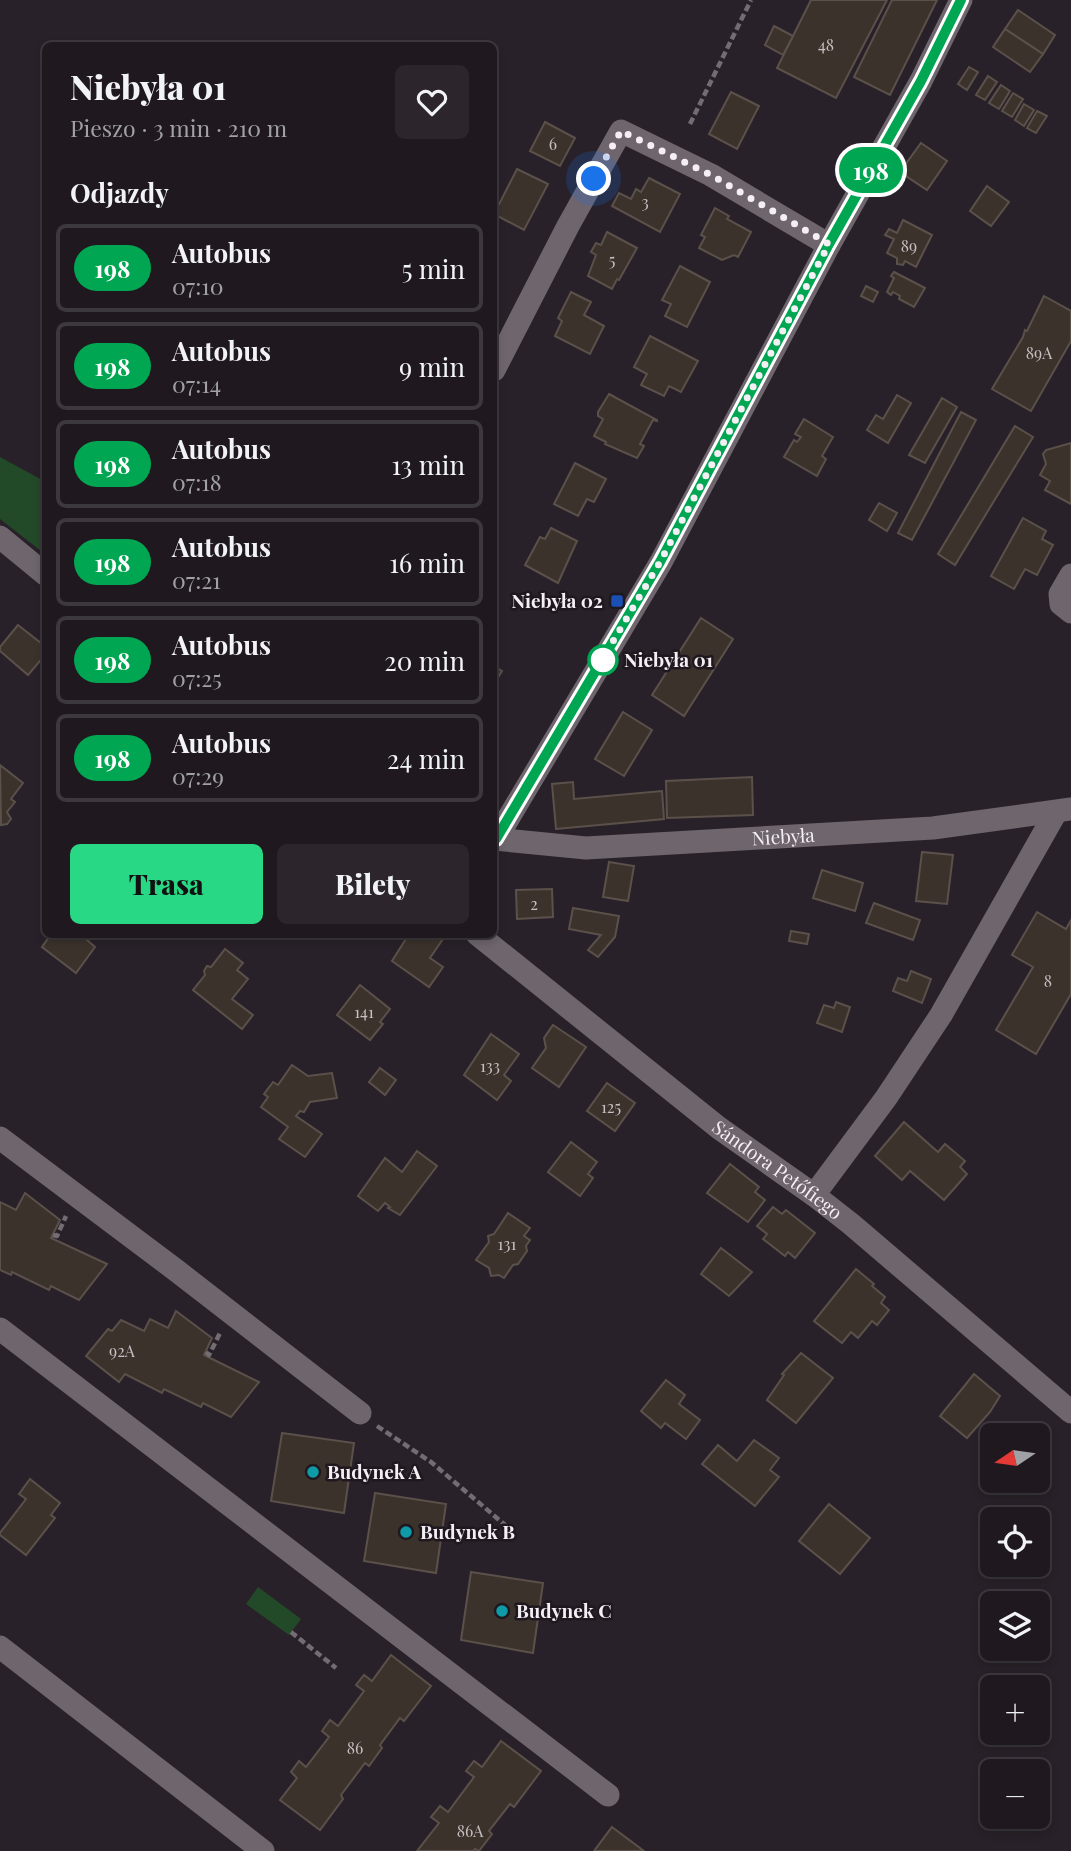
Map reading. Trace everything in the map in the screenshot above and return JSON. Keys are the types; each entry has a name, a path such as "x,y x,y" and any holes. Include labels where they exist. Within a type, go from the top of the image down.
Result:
{"street":[{"path":"497,836 660,562 829,244 921,81 961,0"},
{"path":"497,364 568,226 621,131 711,175 829,244"},
{"path":"0,537 42,572"},
{"path":"1071,575 1060,594 1061,604 1071,612"},
{"path":"814,1195 886,1098 942,1015 1064,810"},
{"name":"Niebyła","path":"497,839 586,848 933,828 1064,810"},
{"name":"Sándora Petőfiego","path":"482,938 719,1128 814,1195 1071,1412"},
{"path":"0,1138 360,1413"},
{"path":"0,1329 608,1795"},
{"path":"0,1647 263,1851"}],"path":[{"path":"690,124 751,0"},
{"path":"360,1413 431,1462 511,1530"},
{"path":"291,1632 336,1668"}],"green space":[{"path":"0,457 42,480 42,552 0,519"},
{"path":"258,1587 301,1619 289,1635 246,1604"}],"building":[{"path":"811,0 887,0 836,98 777,68"},
{"path":"892,0 937,0 890,95 854,77"},
{"path":"1018,10 1055,35 1043,54 1005,29"},
{"path":"774,26 793,36 783,55 765,45"},
{"path":"1005,29 1043,54 1030,72 993,47"},
{"path":"969,67 978,72 967,90 958,84"},
{"path":"988,76 997,82 985,100 976,95"},
{"path":"1001,85 1010,91 999,109 989,103"},
{"path":"731,92 759,106 737,149 709,134"},
{"path":"1013,93 1023,99 1012,117 1002,111"},
{"path":"1024,104 1034,110 1024,126 1015,120"},
{"path":"1037,111 1047,116 1036,133 1027,128"},
{"path":"545,122 575,138 560,166 530,151"},
{"path":"921,143 947,161 927,190 900,172"},
{"path":"517,169 548,184 524,230 497,216 497,208"},
{"path":"649,178 680,194 660,232 612,206 619,193 631,199 636,189 641,192"},
{"path":"987,186 1009,202 991,226 970,211"},
{"path":"715,208 729,216 727,219 751,232 738,257 734,255 722,260 699,248 705,237 701,235"},
{"path":"903,220 932,235 916,267 905,261 903,265 897,264 897,258 887,253 894,239 885,235 889,229 897,233"},
{"path":"607,232 637,248 612,289 588,276 596,255 591,252 596,243 601,245"},
{"path":"680,266 710,282 687,327 665,316 671,304 662,300"},
{"path":"894,272 925,288 914,307 899,299 900,296 893,292 891,295 887,292"},
{"path":"866,286 878,292 873,302 861,296"},
{"path":"571,292 591,302 584,315 604,326 590,354 555,336 562,321 558,318"},
{"path":"1044,296 1071,311 1071,341 1031,411 992,389 1025,330 1027,331"},
{"path":"650,336 698,361 681,392 669,386 664,396 641,385 647,374 634,367"},
{"path":"609,394 657,420 653,420 640,444 644,446 637,458 605,444 606,442 594,436 603,419 598,416 598,412"},
{"path":"897,395 911,403 888,443 867,430 876,415 883,419"},
{"path":"942,398 957,407 925,463 909,455"},
{"path":"961,412 976,420 912,540 898,533"},
{"path":"804,419 833,437 822,456 826,459 817,476 784,457 794,440 797,442 801,437 795,434"},
{"path":"1015,426 1033,437 955,565 938,554"},
{"path":"1071,443 1071,504 1045,490 1050,481 1040,475 1046,464 1043,454 1046,450"},
{"path":"575,463 606,479 594,502 587,499 578,516 554,504"},
{"path":"879,503 897,513 887,531 869,520"},
{"path":"1023,518 1046,531 1042,539 1053,545 1037,575 1025,569 1014,589 991,576"},
{"path":"551,528 577,541 558,583 525,565 540,537 545,539"},
{"path":"701,618 733,639 684,716 652,695"},
{"path":"18,625 42,644 42,659 28,675 0,651 0,647"},
{"path":"623,712 652,730 624,776 595,759"},
{"path":"0,765 23,783 11,799 15,802 7,812 11,819 7,824 1,825"},
{"path":"752,777 753,815 667,818 666,781"},
{"path":"573,782 574,799 662,791 664,819 556,829 552,784"},
{"path":"922,852 953,855 947,904 916,901"},
{"path":"609,862 634,866 628,901 603,897"},
{"path":"822,870 863,883 855,911 813,898"},
{"path":"552,889 553,917 517,919 516,890"},
{"path":"874,903 920,920 913,940 866,923"},
{"path":"573,908 619,916 615,937 598,957 588,950 601,935 569,929"},
{"path":"1037,912 1066,929 1071,920 1071,994 1036,1054 996,1030 1033,967 1012,955"},
{"path":"791,931 809,934 807,944 789,941"},
{"path":"48,938 85,938 95,947 76,973 42,947"},
{"path":"406,938 444,938 430,958 443,967 429,987 392,961"},
{"path":"225,949 243,963 237,970 248,979 232,999 253,1015 242,1029 193,990 205,975 207,966 211,967"},
{"path":"911,971 931,979 922,1003 893,991 898,978 907,981"},
{"path":"360,985 390,1009 380,1022 383,1024 370,1040 337,1015"},
{"path":"836,1002 850,1007 842,1032 817,1023 824,1005 834,1008"},
{"path":"553,1025 586,1047 559,1087 532,1068 546,1048 544,1038"},
{"path":"491,1034 519,1054 504,1075 511,1081 497,1100 464,1075"},
{"path":"292,1065 308,1076 332,1073 337,1098 310,1102 304,1112 300,1111 296,1116 322,1134 305,1157 279,1139 288,1127 261,1107 268,1097 264,1094 273,1082 278,1085"},
{"path":"380,1068 396,1080 385,1095 369,1082"},
{"path":"607,1083 635,1103 615,1131 587,1111"},
{"path":"904,1122 938,1152 945,1144 965,1161 960,1167 967,1174 944,1200 910,1171 902,1180 875,1156"},
{"path":"571,1142 597,1162 588,1174 593,1178 580,1196 548,1172"},
{"path":"417,1151 437,1166 400,1215 385,1203 378,1211 358,1196 385,1158 402,1172"},
{"path":"730,1164 759,1187 755,1192 765,1200 748,1222 707,1193"},
{"path":"25,1193 60,1220 51,1238 107,1264 79,1300 51,1286 49,1290 12,1272 11,1275 0,1270 0,1202 16,1210"},
{"path":"773,1207 782,1214 786,1210 815,1233 795,1258 788,1252 785,1256 763,1239 767,1234 757,1226"},
{"path":"508,1213 530,1228 524,1236 530,1240 526,1246 527,1251 504,1278 499,1275 491,1276 489,1268 476,1260 489,1242 488,1236 494,1234"},
{"path":"721,1248 752,1272 729,1296 701,1274"},
{"path":"856,1269 885,1297 881,1303 889,1310 877,1325 872,1321 858,1338 851,1332 842,1343 814,1321"},
{"path":"176,1311 212,1338 204,1355 259,1382 231,1417 203,1403 201,1407 164,1389 162,1393 125,1374 119,1382 86,1356 108,1329 112,1331 121,1320 144,1331 150,1319 168,1328"},
{"path":"801,1353 833,1378 796,1423 767,1400 784,1375 782,1374"},
{"path":"974,1374 1000,1396 967,1438 940,1416"},
{"path":"666,1380 685,1395 679,1404 700,1420 686,1439 665,1423 661,1428 641,1411"},
{"name":"Budynek A","path":"282,1433 354,1443 344,1513 271,1501"},
{"path":"754,1440 779,1458 770,1470 779,1477 755,1506 702,1464 718,1445 737,1461"},
{"path":"30,1479 60,1503 51,1515 55,1518 26,1555 0,1533 26,1499 19,1494"},
{"name":"Budynek B","path":"375,1493 446,1504 436,1573 364,1561"},
{"path":"829,1504 870,1538 840,1574 799,1541"},
{"name":"Budynek C","path":"471,1572 543,1583 533,1653 461,1640"},
{"path":"391,1655 431,1686 404,1721 400,1718 380,1745 382,1748 369,1766 365,1763 320,1830 280,1800 297,1778 291,1772 299,1761 306,1767 329,1737 322,1731 330,1720 338,1726 364,1691 356,1685 364,1675 372,1681"},
{"path":"501,1741 541,1771 514,1807 510,1804 489,1831 492,1834 479,1851 417,1851 439,1823 431,1817 440,1806 448,1812 474,1777 466,1771 474,1761 482,1767"},
{"path":"612,1827 644,1851 594,1851"}],"bus line":[{"name":"198","path":"497,837 660,562 829,244 921,81 961,0"}],"place":[{"name":"Niebyła 02","path":"617,601"},
{"name":"Niebyła 01","path":"603,660"},
{"name":"Budynek A","path":"313,1472"},
{"name":"Budynek B","path":"406,1532"},
{"name":"Budynek C","path":"502,1611"}],"route":[{"path":"594,179 621,131 711,175 829,244 660,562 599,665 603,660"}]}
